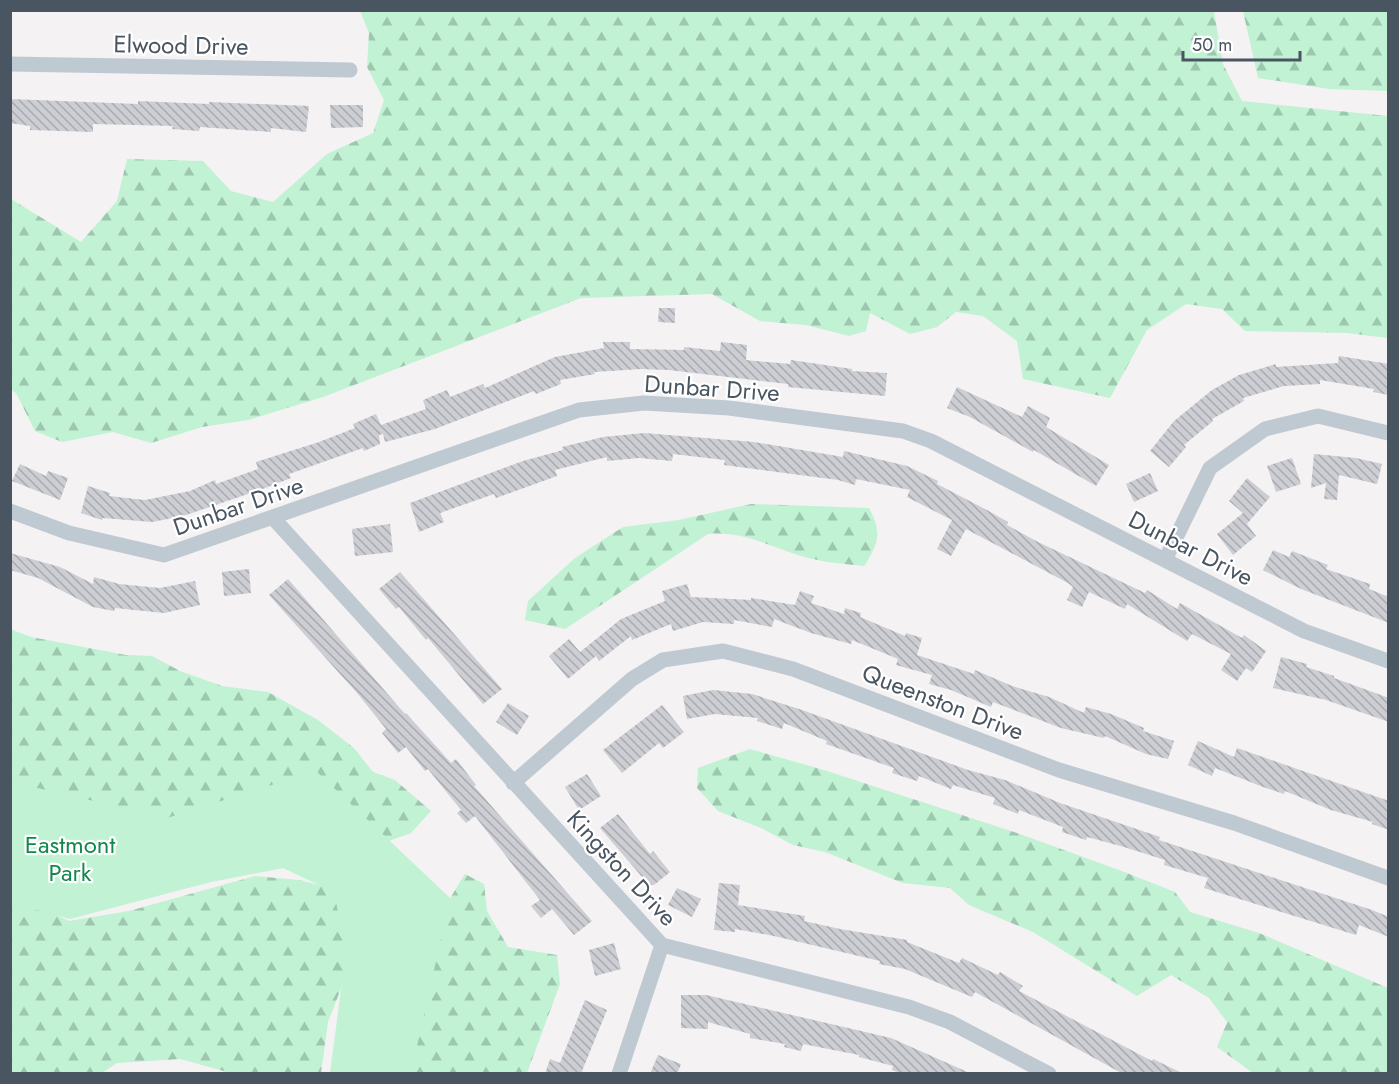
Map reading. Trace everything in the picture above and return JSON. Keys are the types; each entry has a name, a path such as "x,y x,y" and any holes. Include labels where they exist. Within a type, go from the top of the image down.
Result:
{"street":[{"name":"Elwood Drive","path":"10,64 350,70"},
{"name":"Dunbar Drive","path":"10,511 69,532 164,555 274,519 387,475 579,410 644,403 729,408 903,432 932,441 1304,631 1389,661"},
{"path":"1165,561 1210,468 1265,429 1318,416 1389,433"},
{"name":"Kingston Drive","path":"274,519 662,945 687,954 909,1006 950,1022 1048,1074"},
{"name":"Queenston Drive","path":"513,783 632,679 663,660 723,651 793,669 1059,770 1234,824 1389,878"},
{"path":"619,1074 662,945"}],"green space":[{"path":"360,11 1214,11 1223,64 1242,101 1388,116 1388,338 1347,333 1245,331 1222,309 1186,304 1147,330 1110,398 1023,379 1017,341 983,316 956,312 937,327 910,334 870,313 866,331 849,336 806,325 760,321 712,294 581,298 323,397 248,420 202,427 151,443 113,432 62,442 35,431 16,393 11,390 11,199 81,242 117,201 127,159 203,161 231,191 273,202 327,154 373,133 384,100 367,67 369,33"},
{"path":"1243,11 1388,11 1388,91 1329,89 1258,78"},
{"path":"751,504 869,508 876,524 876,544 864,566 813,559 736,535 708,534 565,629 525,620 528,601 575,558 623,527 679,520"},
{"path":"10,629 31,637 126,655 152,656 180,671 222,686 268,692 318,720 354,748 373,772 395,780 431,811 411,833 386,842 161,829 11,786"},
{"path":"750,749 824,770 1017,833 1119,870 1175,892 1190,912 1259,933 1388,988 1388,1073 1253,1073 1217,1047 1227,1022 1209,998 1171,975 1137,996 1033,932 969,905 950,888 903,883 825,852 793,845 761,828 718,811 697,788 698,768"},
{"name":"Eastmont Park","path":"316,771 450,898 411,1073 330,1073 346,952 334,892 283,868 211,882 70,919 11,903 11,779 20,784 167,818"},
{"path":"465,874 484,884 487,911 508,947 557,955 560,984 527,1073 391,1074 425,939"},
{"path":"255,876 299,880 352,893 369,917 328,1022 321,1073 231,1073 180,1059 117,1063 102,1073 11,1073 10,893 69,921 129,911"}],"building":[{"path":"10,99 138,104 138,101 309,106 306,132 271,128 271,132 200,127 199,131 172,129 173,126 93,124 93,132 30,130 30,126 10,123"},
{"path":"330,105 363,105 363,127 331,128"},
{"path":"659,308 675,308 675,323 658,322"},
{"path":"603,342 630,342 630,349 684,350 684,347 720,351 721,342 747,345 746,360 790,364 791,360 852,369 852,371 887,373 885,396 788,387 788,384 669,370 594,372 595,374 560,380 561,384 536,394 534,391 435,429 385,442 383,434 379,435 380,444 364,451 363,448 289,474 291,478 183,516 152,522 103,518 102,520 81,513 88,486 110,493 109,496 145,500 190,491 215,480 216,484 258,469 256,462 355,428 353,424 376,414 381,425 426,409 423,400 447,390 450,397 483,384 485,388 555,357 604,348"},
{"path":"1339,356 1389,364 1389,395 1373,392 1374,389 1320,380 1320,384 1284,386 1243,398 1244,401 1212,419 1213,421 1184,445 1186,447 1169,467 1150,451 1174,421 1212,390 1239,375 1276,364 1276,367 1338,363"},
{"path":"957,387 1022,417 1028,406 1050,418 1046,427 1109,465 1096,486 1034,450 1033,452 970,417 947,408"},
{"path":"644,433 754,442 843,457 844,451 907,466 938,481 937,484 1008,522 1007,525 1038,542 1145,593 1147,590 1177,609 1180,603 1242,638 1244,635 1266,651 1252,672 1246,668 1237,681 1221,670 1231,654 1192,634 1187,641 1127,604 1125,609 1089,592 1082,607 1067,600 1073,587 1068,583 966,529 951,556 937,549 952,520 907,497 910,490 856,479 855,485 838,480 724,465 725,460 673,454 672,461 639,458 607,461 607,457 555,470 557,476 496,498 494,494 440,513 444,522 419,532 410,503 523,461 563,450 562,447 603,437"},
{"path":"1314,454 1356,458 1382,464 1377,484 1339,475 1337,500 1324,499 1326,483 1311,488"},
{"path":"1292,458 1301,484 1276,492 1267,466"},
{"path":"20,464 46,476 48,471 68,478 60,500 12,481"},
{"path":"1150,473 1158,491 1134,502 1126,484"},
{"path":"1247,478 1270,497 1247,524 1256,536 1233,555 1217,534 1243,513 1229,501"},
{"path":"390,524 393,552 355,556 352,529"},
{"path":"1273,550 1289,557 1292,551 1328,565 1326,569 1370,584 1369,589 1389,597 1389,623 1301,589 1263,570"},
{"path":"10,553 60,567 93,584 94,577 119,584 160,588 195,581 200,605 164,613 115,608 114,611 93,607 38,578 10,570"},
{"path":"249,569 251,593 224,596 222,572"},
{"path":"400,572 502,689 483,704 428,638 426,640 399,607 396,609 379,589"},
{"path":"288,579 405,714 451,763 456,759 476,785 474,786 592,921 574,935 552,909 541,918 531,906 540,900 475,816 466,823 457,813 461,810 428,769 425,771 406,747 398,753 382,733 386,729 358,694 269,595"},
{"path":"687,584 691,597 751,600 751,598 795,605 800,591 814,596 811,603 844,614 845,608 861,613 860,617 905,636 906,633 922,638 917,655 974,674 975,670 1012,686 1049,697 1084,713 1086,707 1111,714 1144,728 1143,731 1174,741 1168,759 1146,754 1105,736 1104,738 1061,728 993,702 991,707 951,690 929,684 932,675 896,665 898,659 852,640 851,644 811,633 774,619 772,627 734,620 734,624 703,622 673,631 671,624 632,640 631,636 599,661 596,656 568,679 549,656 569,639 580,652 621,619 665,601 662,591"},
{"path":"1281,657 1307,664 1306,667 1389,698 1389,722 1326,700 1273,688"},
{"path":"713,690 752,694 802,710 968,770 1005,780 1060,803 1160,837 1159,840 1372,910 1389,917 1389,937 1359,925 1356,935 1204,888 1208,878 1164,865 1165,860 1062,832 1063,827 1019,810 1018,814 993,804 995,798 953,785 951,789 919,776 917,781 892,773 894,768 826,744 827,741 784,723 782,729 757,721 758,718 715,714 687,719 683,696"},
{"path":"508,703 529,716 517,735 496,722"},
{"path":"662,705 684,732 663,748 659,743 622,773 603,750"},
{"path":"1198,741 1234,757 1237,748 1389,801 1389,830 1372,824 1373,822 1331,810 1285,791 1284,794 1263,787 1215,768 1212,776 1188,765"},
{"path":"587,774 601,796 579,810 565,787"},
{"path":"618,814 650,854 653,851 670,872 654,885 649,885 600,828"},
{"path":"719,883 740,885 738,905 805,916 804,921 840,929 907,940 907,942 959,963 962,958 998,975 1000,972 1023,986 1019,991 1152,1061 1153,1059 1184,1074 1123,1074 975,992 972,997 905,969 879,964 880,961 774,936 735,929 735,932 714,930"},
{"path":"677,888 701,899 692,917 668,905"},
{"path":"614,943 621,969 595,976 589,950"},
{"path":"681,995 706,995 891,1038 972,1074 902,1074 892,1070 893,1066 859,1057 859,1055 803,1044 801,1051 784,1047 785,1044 750,1038 750,1034 708,1022 708,1029 681,1028"},
{"path":"585,1000 607,1010 582,1071 585,1074 545,1074 550,1059 560,1063"},
{"path":"658,1055 681,1064 677,1074 650,1074"}]}
